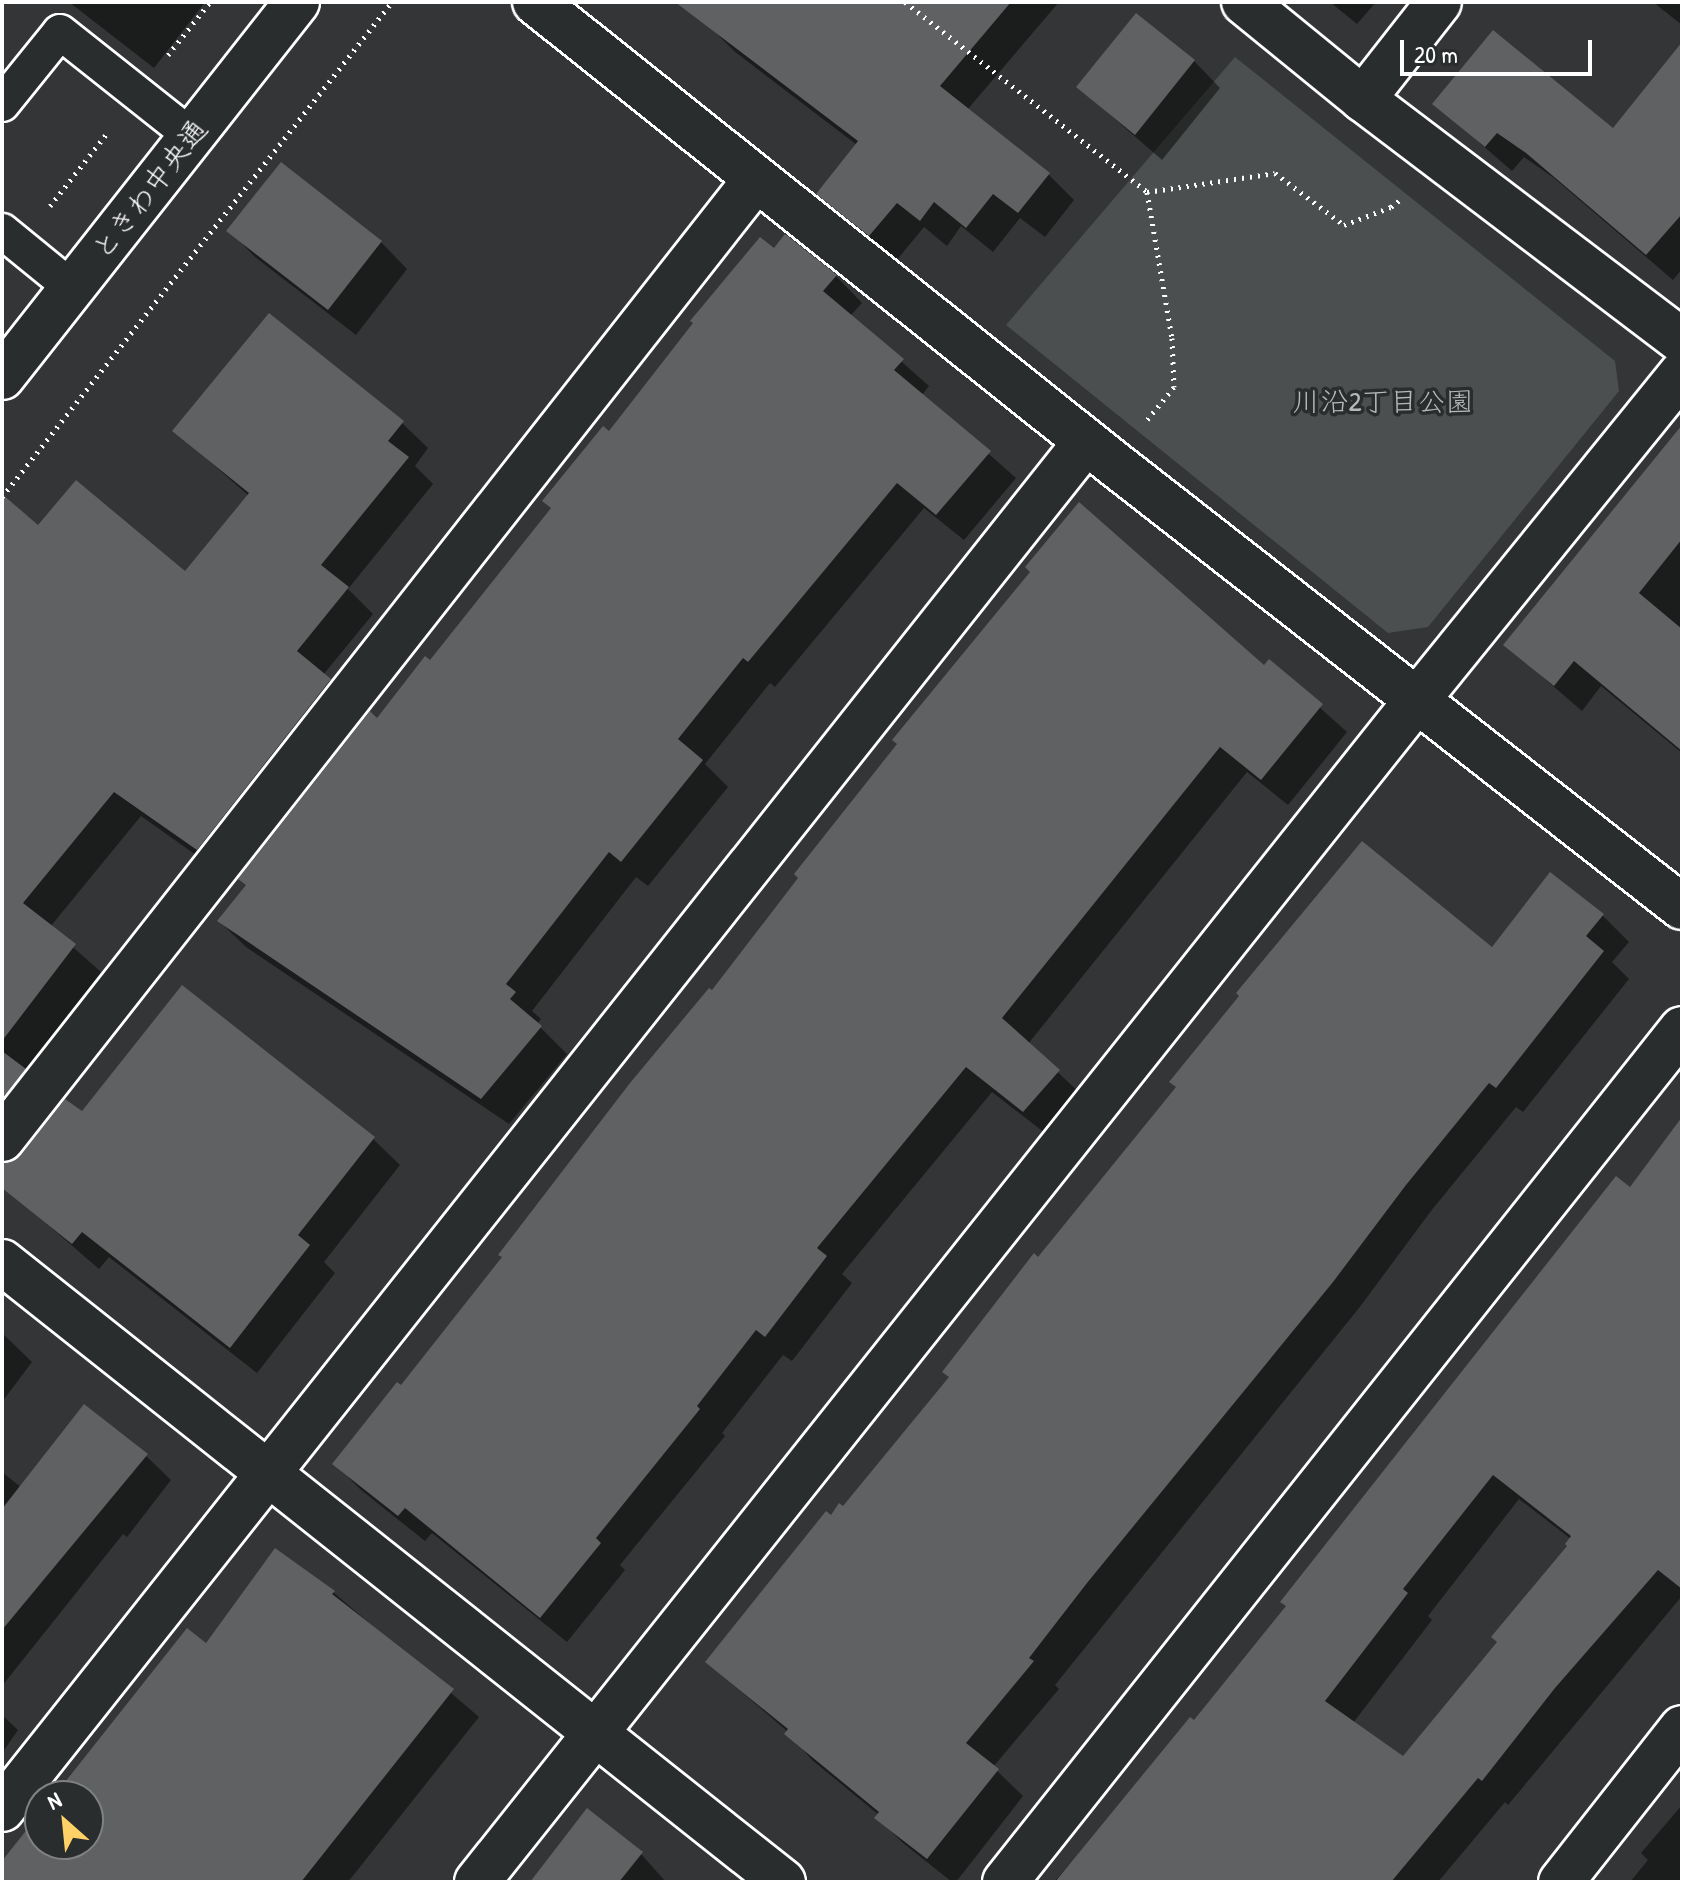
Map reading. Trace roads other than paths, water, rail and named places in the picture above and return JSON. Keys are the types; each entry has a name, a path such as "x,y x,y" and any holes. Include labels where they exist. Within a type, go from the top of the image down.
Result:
{"street":[{"name":"ときわ中央通","path":"2,377 297,2"},
{"path":"535,2 1099,452 1682,907"},
{"path":"1244,2 1363,99 1682,341"},
{"path":"1363,99 1439,2"},
{"path":"2,1139 756,179"},
{"path":"477,1882 1417,700 1682,373"},
{"path":"2,1809 267,1472 1099,452"},
{"path":"1005,1882 1682,1029"},
{"path":"2,1262 783,1882"},
{"path":"1561,1882 1682,1728"}],"lane":[{"path":"2,104 60,32 191,136"},
{"path":"2,231 72,288"}],"park label":[{"name":"川沿2丁目公園","path":"1383,401"}]}
